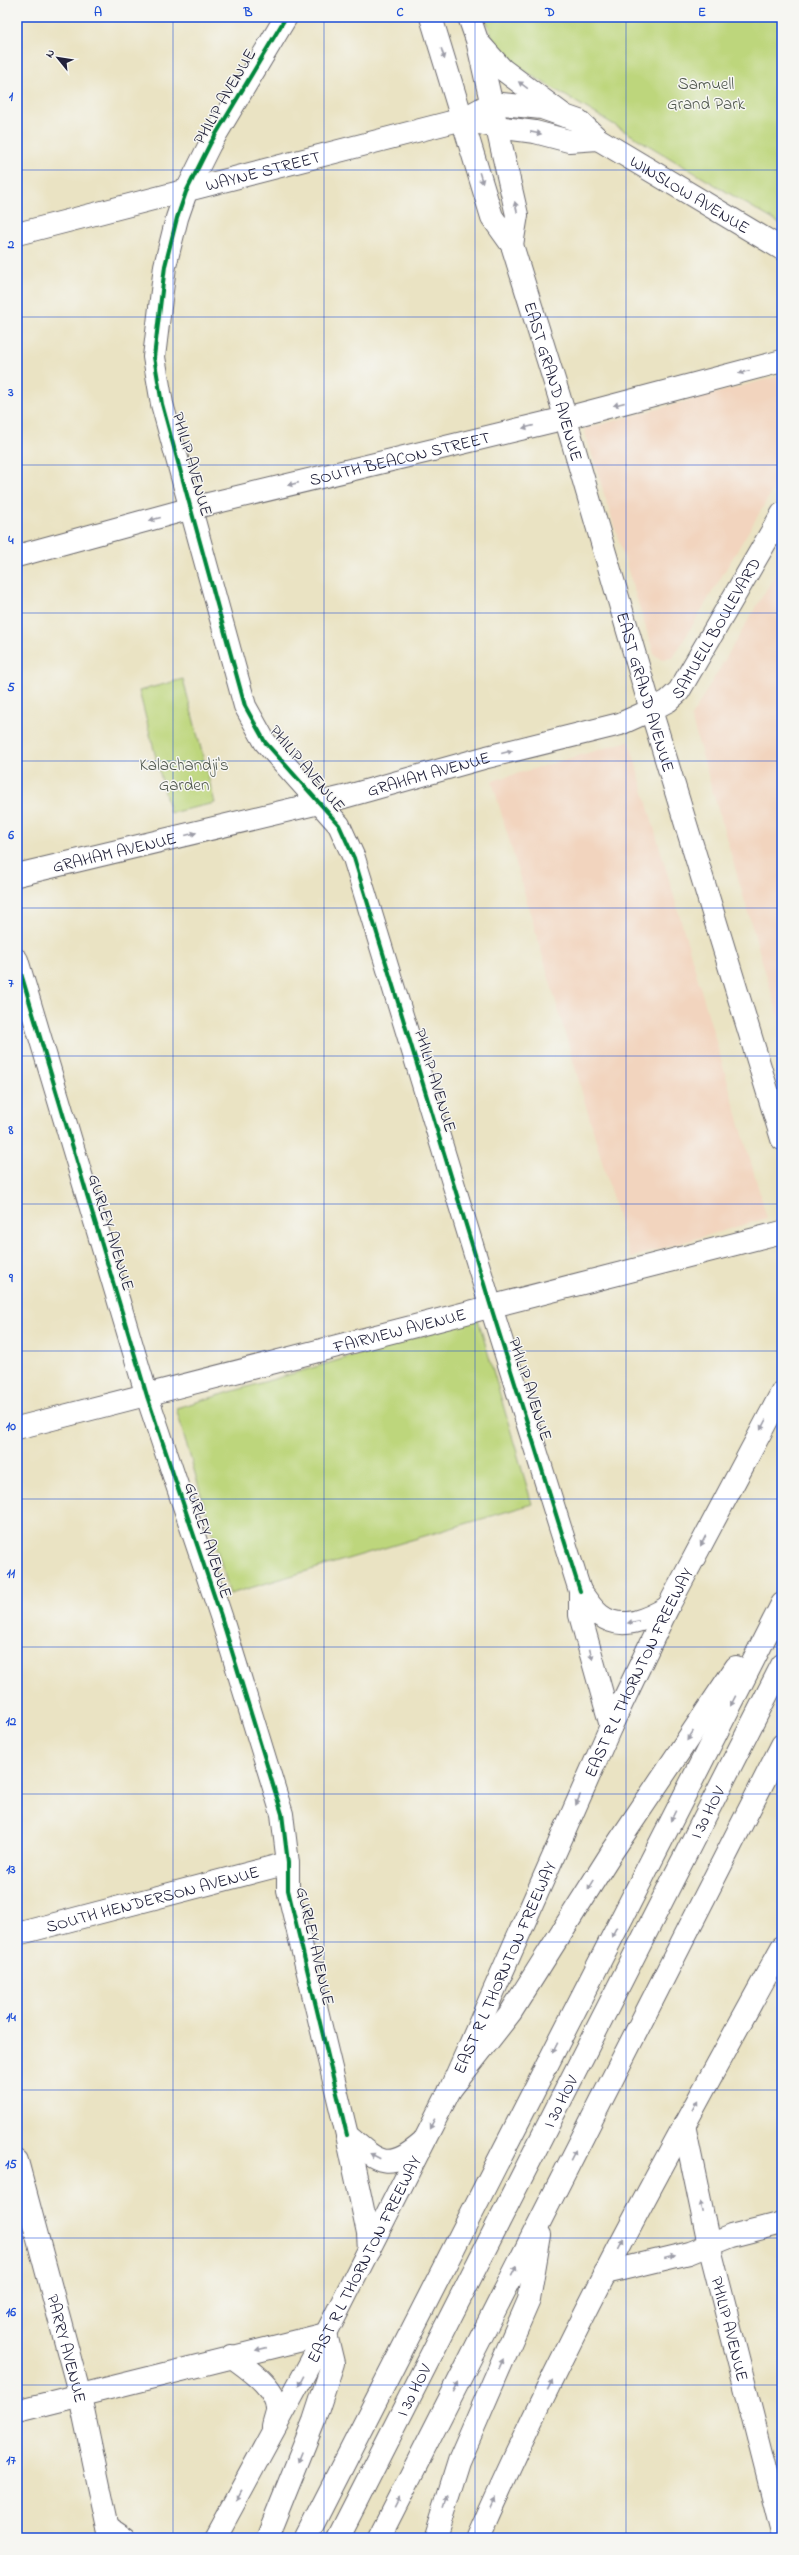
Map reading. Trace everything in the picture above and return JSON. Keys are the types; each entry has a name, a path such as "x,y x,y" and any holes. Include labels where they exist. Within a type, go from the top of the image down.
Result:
{"main road":[{"name":"PHILIP AVENUE","path":"286,17 210,144 186,192 165,266 154,357 162,404 192,508 245,706 265,742 339,825 354,858 490,1307 580,1591 580,1615 611,1726"},
{"name":"EAST GRAND AVENUE","path":"431,17 492,217 512,246 566,418 651,710 782,1139"},
{"name":"EAST GRAND AVENUE","path":"469,17 477,40 518,215 512,246"},
{"path":"477,40 502,68 565,116"},
{"path":"463,119 492,103"},
{"name":"WINSLOW AVENUE","path":"492,103 542,108 579,120 598,139 782,249"},
{"name":"WAYNE STREET","path":"17,234 186,192 463,119"},
{"path":"463,119 497,127 535,132 569,141 598,139"},
{"name":"SOUTH BEACON STREET","path":"17,556 192,508 566,418 782,361"},
{"name":"SAMUELL BOULEVARD","path":"651,710 668,701 679,691 782,514"},
{"name":"GRAHAM AVENUE","path":"17,875 344,797 487,757 620,724 651,710"},
{"name":"GURLEY AVENUE","path":"17,960 147,1396 221,1616 282,1814 288,1863 288,1890 347,2135 368,2233 369,2250"},
{"name":"FAIRVIEW AVENUE","path":"17,1428 147,1396 782,1232"},
{"name":"EAST R L THORNTON FREEWAY","path":"215,2538 326,2334 421,2144 450,2090 611,1726 668,1607 782,1392"},
{"name":"PHILIP AVENUE","path":"580,1591 598,1614 607,1620 624,1623 648,1619 668,1607"},
{"path":"450,2090 511,2012 612,1852 782,1599"},
{"path":"306,2538 782,1604"},
{"name":"I 30 HOV","path":"338,2538 782,1665"},
{"name":"I 30 HOV","path":"349,2538 782,1688"},
{"path":"379,2538 782,1745"},
{"name":"SOUTH HENDERSON AVENUE","path":"17,1934 288,1863"},
{"path":"478,2538 503,2480 605,2273 782,1947"},
{"name":"PHILIP AVENUE","path":"684,2125 709,2245 782,2532"},
{"path":"347,2135 374,2157 390,2163 405,2158 421,2144"},
{"name":"PARRY AVENUE","path":"17,2161 80,2396 114,2534"},
{"path":"435,2538 459,2461 529,2300 544,2213"},
{"path":"605,2273 689,2253 731,2236 782,2223"},
{"path":"17,2411 231,2356 326,2334 333,2363 314,2421 267,2538"},
{"path":"231,2356 250,2370 273,2395 277,2411 268,2443"}],"shaded area":[{"path":"782,375 782,475 673,658 660,659 654,654 584,429"},
{"path":"782,563 782,1029 691,717"},
{"path":"629,741 767,1218 630,1258 492,781"}],"green space":[{"name":"Samuell Grand Park","path":"485,17 782,17 782,225 509,62 494,42"},
{"name":"Kalachandji's Garden","path":"183,679 215,803 170,813 139,691"},
{"path":"478,1319 532,1504 230,1594 176,1408"}],"cycle path":[{"path":"286,17 210,144 186,192 177,218 165,266 154,357 162,404 245,706 265,742 339,825 354,858 491,1307 580,1591"},
{"path":"17,960 147,1396 221,1616 282,1814 288,1863 288,1890 347,2135"}]}
